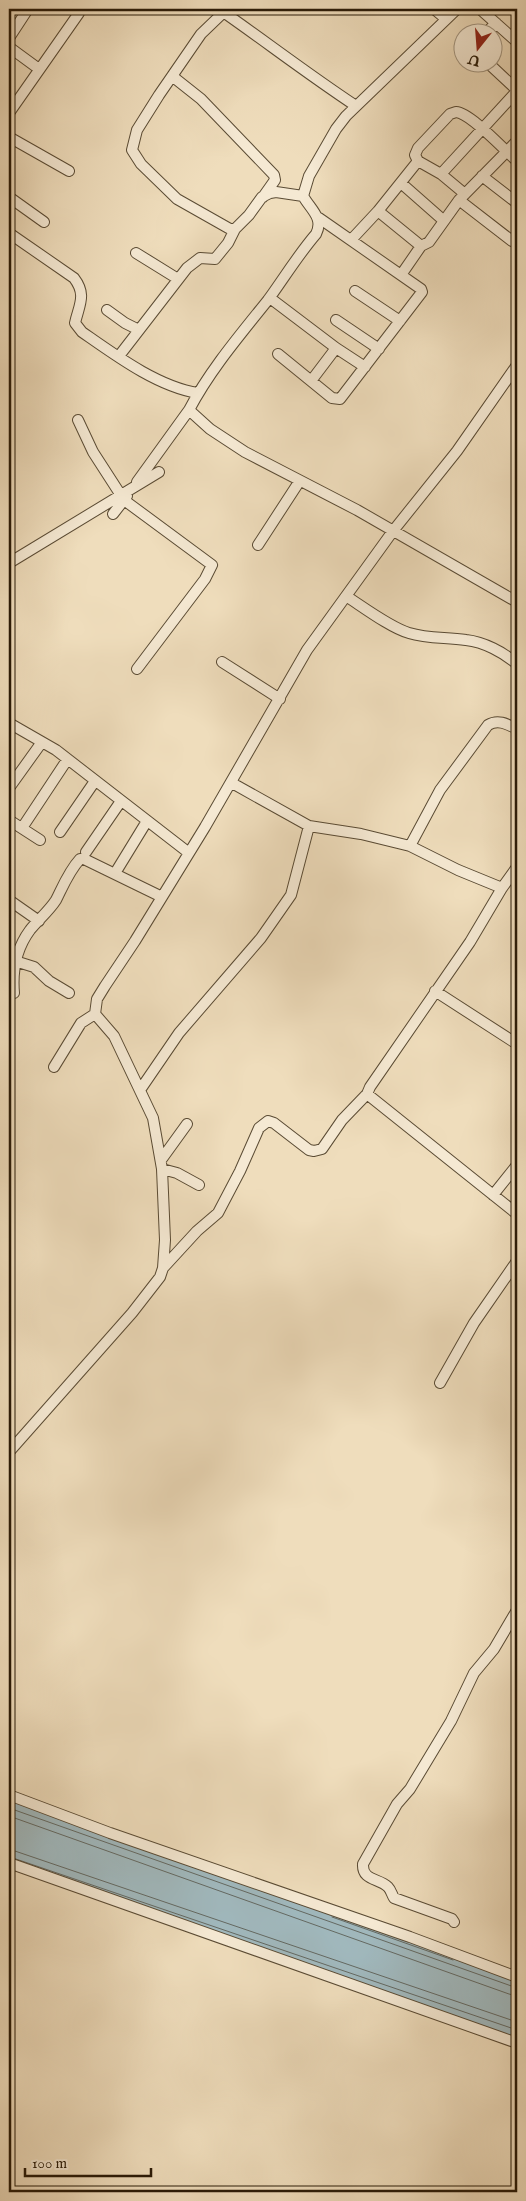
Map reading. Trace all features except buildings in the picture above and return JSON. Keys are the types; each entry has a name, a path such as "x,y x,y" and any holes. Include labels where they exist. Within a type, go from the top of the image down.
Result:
{"street":[{"path":"9,38 28,9"},
{"path":"9,112 79,9"},
{"path":"219,9 307,74 356,106"},
{"path":"227,9 201,34 172,76 137,130 132,150 142,164 177,199 225,227 235,229"},
{"path":"434,9 446,19"},
{"path":"113,514 189,410 198,393 230,347 270,298 293,263 316,234 320,224 304,196 309,176 336,130 356,106 457,9"},
{"path":"480,9 495,22"},
{"path":"504,30 517,42"},
{"path":"9,47 39,69"},
{"path":"441,174 517,91 497,72"},
{"path":"119,356 178,279 196,259 215,259 228,243 235,229 249,215 275,180 274,175 201,99 172,76"},
{"path":"517,162 482,128 460,112 450,114 418,148 415,155 418,161 441,174 462,197 512,241 517,240"},
{"path":"9,137 69,171"},
{"path":"401,275 420,246 428,242 462,197 517,141"},
{"path":"351,240 378,211 418,161"},
{"path":"482,176 517,204"},
{"path":"401,183 443,220"},
{"path":"262,197 276,192 304,196"},
{"path":"9,197 44,222"},
{"path":"378,211 420,246"},
{"path":"278,354 332,398 340,399 422,292 421,289 318,218"},
{"path":"9,233 74,278 81,289 80,304 75,323 76,327 106,349 137,368 183,391 198,393"},
{"path":"136,253 178,279"},
{"path":"355,292 400,321"},
{"path":"270,298 336,348 365,367"},
{"path":"107,310 139,330"},
{"path":"336,320 379,349"},
{"path":"311,381 336,348"},
{"path":"9,1452 132,1313 160,1277 163,1268 165,1240 162,1165 153,1118 114,1036 95,1014 97,999 135,941 232,782 307,650 393,532 457,451 517,365"},
{"path":"189,410 228,442 299,482 356,510 517,602"},
{"path":"78,420 93,452 124,500 212,565 205,579 137,669"},
{"path":"9,563 160,472"},
{"path":"258,544 299,482"},
{"path":"346,596 406,632 434,638 478,642 502,652 517,664"},
{"path":"222,662 280,699"},
{"path":"410,846 440,790 488,724 494,721 517,728"},
{"path":"10,727 42,742 189,853"},
{"path":"9,788 42,742"},
{"path":"22,828 67,760"},
{"path":"60,832 95,781"},
{"path":"232,782 309,826 361,834 410,846 458,870 502,888"},
{"path":"86,852 121,801"},
{"path":"9,820 40,840"},
{"path":"117,870 147,821"},
{"path":"140,1090 179,1033 261,938 291,895 309,826"},
{"path":"14,993 13,958 25,938 55,902 74,865 80,859 84,859 162,897"},
{"path":"163,1268 218,1213 264,1122 274,1123 309,1150 318,1151 322,1149 342,1120 367,1094 470,942 502,888 517,867"},
{"path":"9,900 39,921"},
{"path":"13,958 34,967 49,981 69,993"},
{"path":"435,991 517,1044"},
{"path":"54,1067 81,1023 87,1017 95,1014"},
{"path":"367,1094 517,1214"},
{"path":"162,1165 187,1124"},
{"path":"162,1165 199,1184"},
{"path":"493,1195 517,1165"},
{"path":"440,1383 474,1323 517,1261"},
{"path":"454,1922 452,1919 394,1898 388,1887 365,1875 362,1871 363,1864 397,1804 410,1789 451,1721 474,1673 494,1649 517,1610"},
{"path":"9,1795 110,1833 517,1976"},
{"path":"9,1863 517,2043"}],"water":[{"path":"9,1796 517,1977 517,2042 9,1868"}]}
